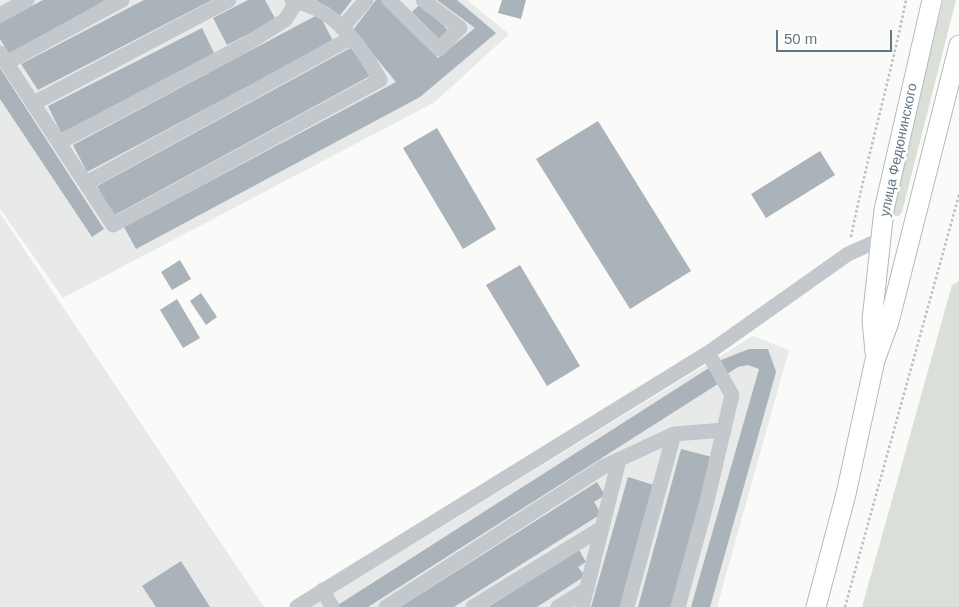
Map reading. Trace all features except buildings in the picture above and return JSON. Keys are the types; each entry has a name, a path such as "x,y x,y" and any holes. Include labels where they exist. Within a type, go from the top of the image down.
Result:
{"main road":[{"name":"улица Федюнинского","path":"875,360 872,320 884,210 932,0"},
{"name":"улица Федюнинского","path":"816,607 846,494 875,360 888,322 959,45"},
{"path":"882,239 911,232"}],"street":[{"path":"0,15 27,0"},
{"path":"60,142 245,45 284,20 296,1 315,8 335,20 368,58 380,80 113,225 3,58 122,0"},
{"path":"34,103 229,0"},
{"path":"86,183 347,33 366,0"},
{"path":"389,0 439,49 460,28 423,0"},
{"path":"297,607 708,353 848,254 882,239"},
{"path":"678,607 706,505 732,395 708,353"},
{"path":"386,607 603,467 674,434 724,430"},
{"path":"627,607 674,434"},
{"path":"582,607 619,460"},
{"path":"473,607 602,528"},
{"path":"558,607 587,588"},
{"path":"323,590 332,607"}],"path":[{"path":"848,254 862,181 893,61 906,0"},
{"path":"846,607 959,195"}],"shaded area":[{"path":"0,0 467,0 509,34 435,102 63,298 0,209"},
{"path":"943,0 956,0 902,212 899,216 895,216 891,212"},
{"path":"0,213 182,485 264,607 0,607"},
{"path":"959,281 959,607 862,607 952,285"},
{"path":"753,336 789,350 717,607 311,607"}]}
